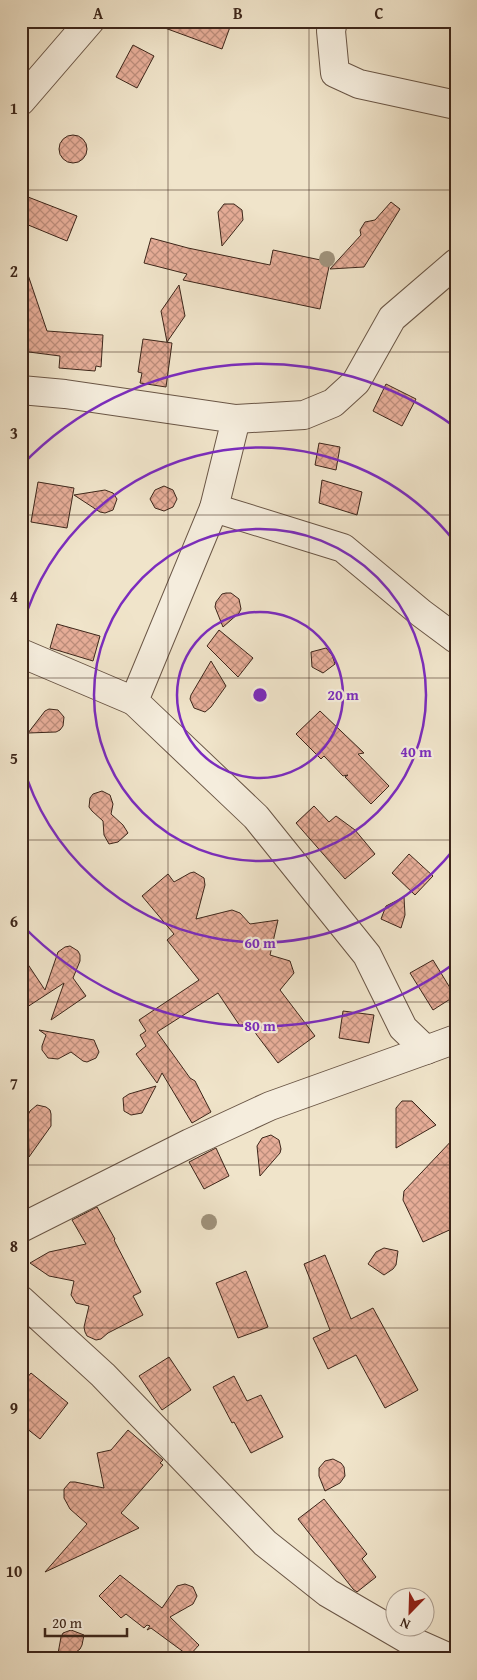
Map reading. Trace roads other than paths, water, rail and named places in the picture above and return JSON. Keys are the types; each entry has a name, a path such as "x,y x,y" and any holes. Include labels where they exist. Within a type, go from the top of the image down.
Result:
{"street":[{"path":"21,101 90,21"},
{"path":"333,21 331,31 335,73 359,84 456,105"},
{"path":"21,390 65,394 236,418 304,415 333,404 356,382 392,318 456,263"},
{"path":"134,701 214,508 236,418"},
{"path":"214,508 343,548 420,613 456,639"},
{"path":"21,653 134,701 256,817 367,955 403,1028 426,1050"},
{"path":"21,1228 190,1142 270,1106 456,1039"},
{"path":"21,1300 102,1375 264,1543 328,1593 407,1638 452,1659"}]}
